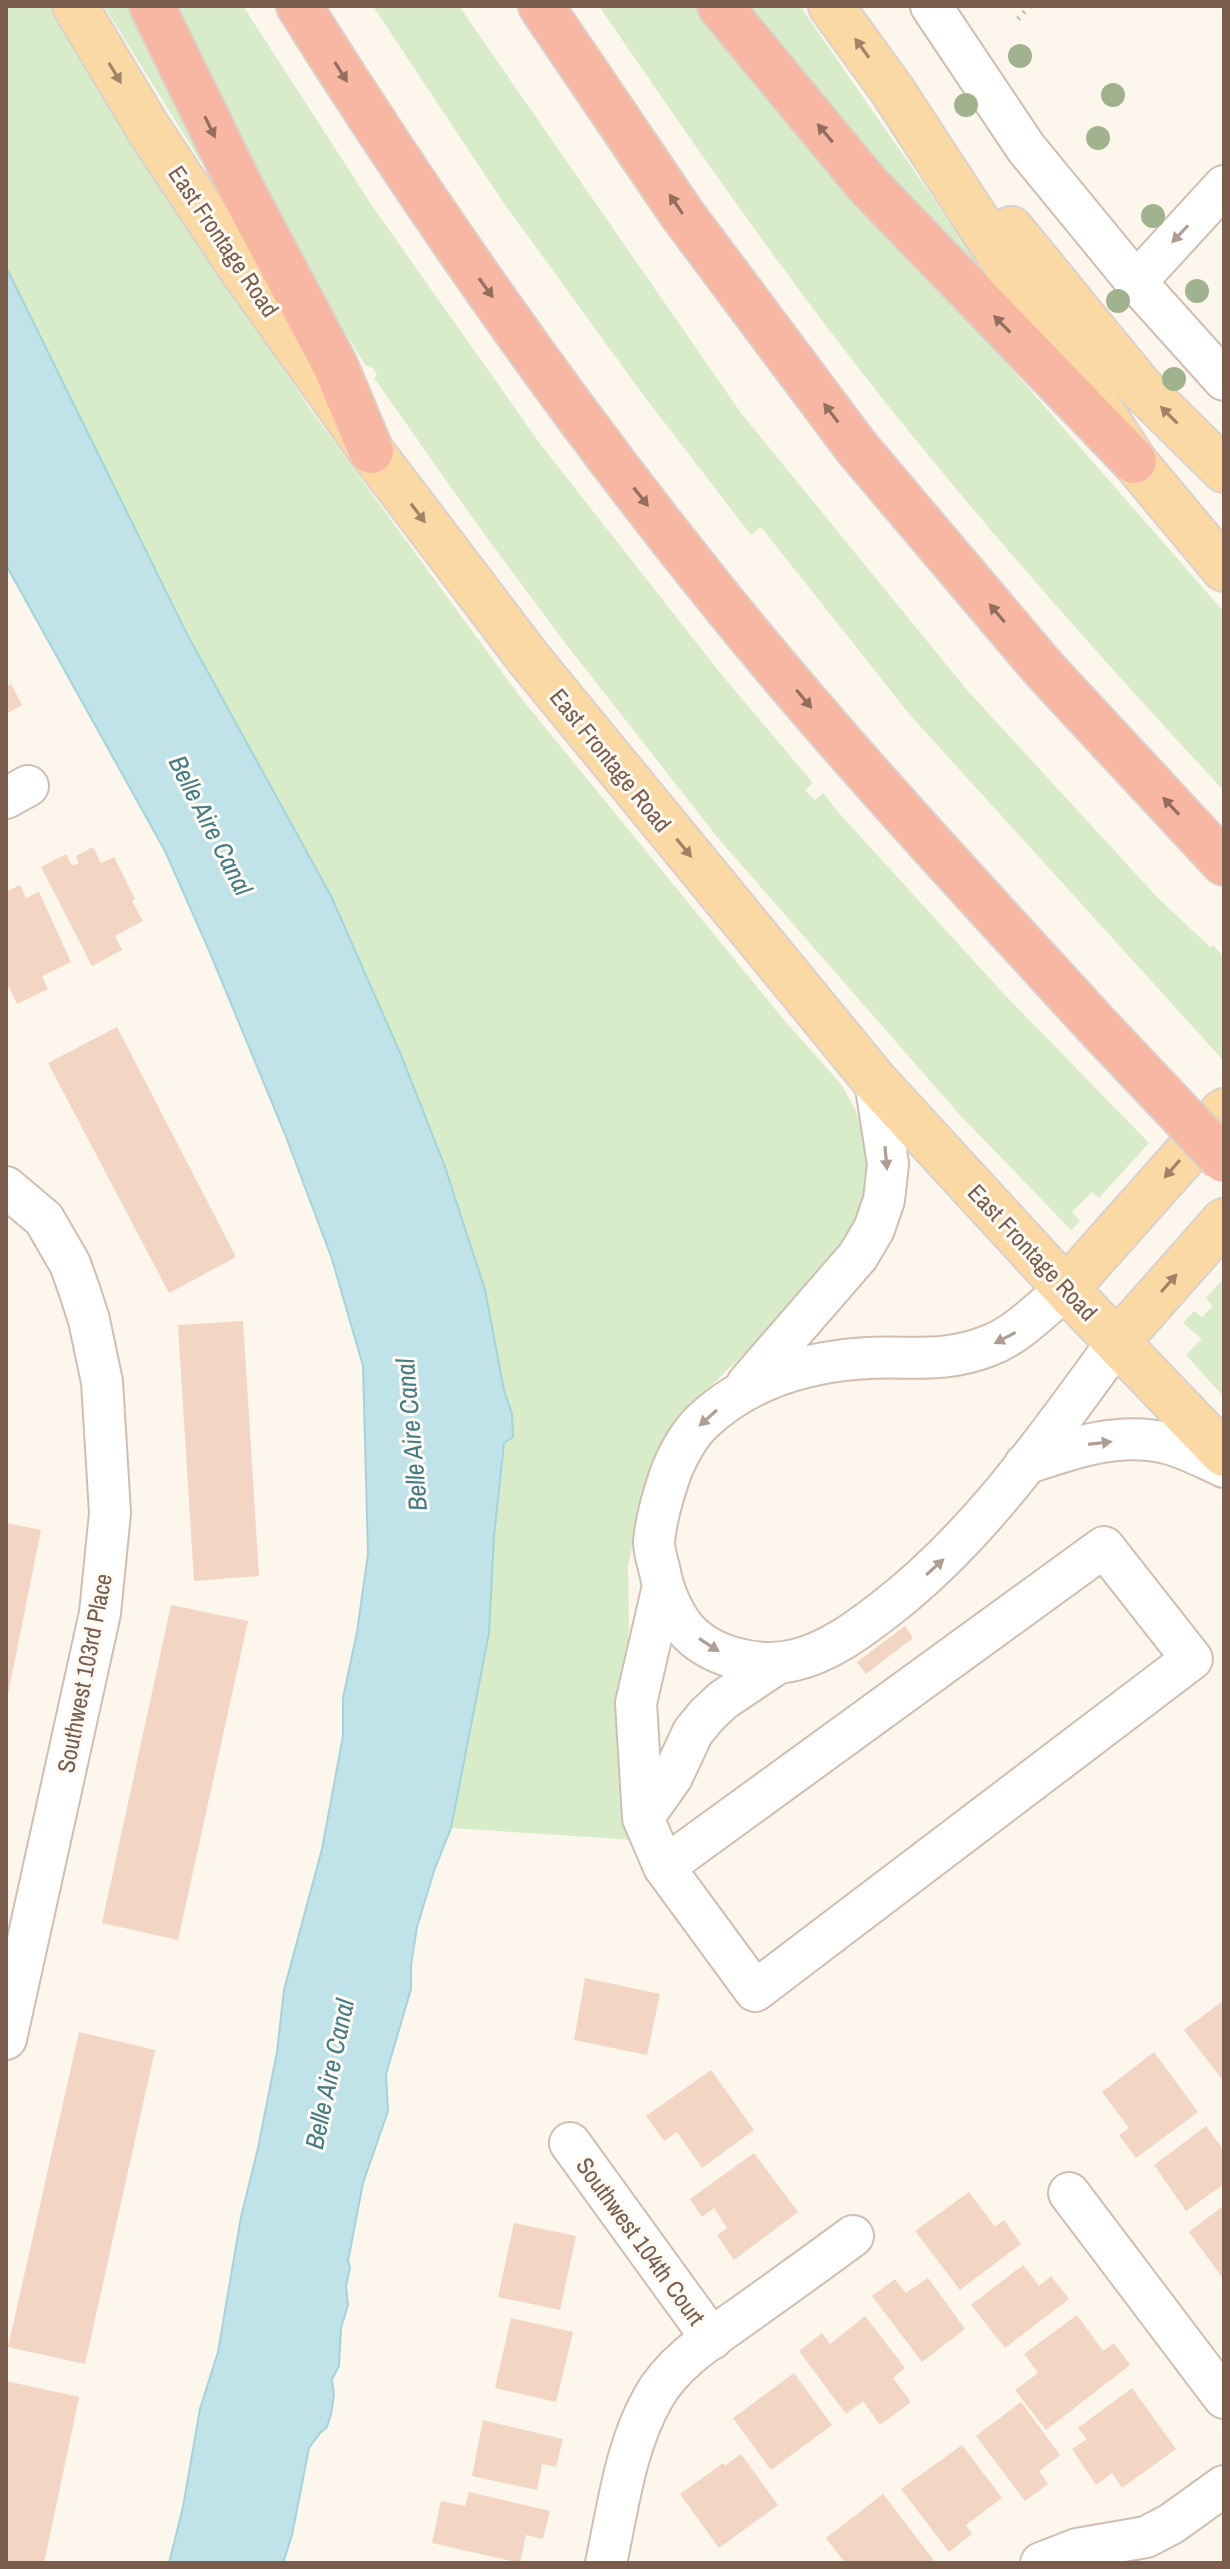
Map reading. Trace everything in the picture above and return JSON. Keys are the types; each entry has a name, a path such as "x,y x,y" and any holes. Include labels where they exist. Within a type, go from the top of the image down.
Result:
{"highway":[{"path":"152,6 241,188 335,365 371,451"},
{"path":"299,6 456,246 620,470 720,598 860,765 1224,1160"},
{"path":"541,6 682,214 857,448 1044,669 1224,863"},
{"path":"720,6 867,184 1134,461"}],"main road":[{"name":"East Frontage Road","path":"75,6 148,128 201,208 371,451 529,659 875,1081 1066,1289 1224,1454"},
{"path":"831,6 892,90 1134,461 1217,554"},
{"path":"892,90 991,204 1141,388 1224,470"},
{"path":"1066,1289 1224,1111"},
{"path":"1117,1342 1224,1221"}],"street":[{"path":"931,6 1026,148 1136,282 1224,380"},
{"path":"1136,282 1224,186"},
{"path":"875,1081 888,1164 884,1200 874,1229 858,1256 740,1392 701,1423 677,1458 661,1498 654,1545 663,1586 684,1627 714,1651 750,1662 778,1663 816,1653 860,1629 947,1556 1025,1464 1117,1342"},
{"name":"Southwest 103rd Place","path":"6,1187 44,1219 64,1251 89,1320 102,1382 110,1513 100,1613 6,2039"},
{"path":"740,1392 785,1373 827,1361 871,1358 915,1360 957,1356 990,1346 1017,1331 1066,1289"},
{"path":"1025,1464 1076,1446 1140,1440 1173,1445 1224,1467"},
{"path":"663,1586 636,1703 643,1818 664,1867 755,1991 1192,1659 1104,1547 664,1867"},
{"path":"643,1818 672,1777 693,1732 707,1715 723,1700 778,1663"},
{"name":"Southwest 104th Court","path":"570,2143 712,2339"},
{"path":"1069,2193 1224,2398"},
{"path":"606,2563 630,2454 648,2407 666,2379 712,2339 853,2236"},
{"path":"1041,2563 1077,2549 1146,2537 1171,2524 1224,2486"}],"path":[{"path":"1018,19 1030,6"}],"green space":[{"path":"6,6 52,6 189,228 308,406 521,698 784,1020 841,1084 864,1133 871,1174 853,1236 826,1272 692,1405 643,1497 628,1566 625,1696 635,1840 451,1828 489,1633 494,1537 504,1443 512,1414 331,896 188,636 6,267"},
{"path":"104,6 133,6 207,166 201,162"},
{"path":"172,6 243,6 373,207 541,445 721,674 813,783 805,790 815,800 823,793 1003,993 1149,1143 1099,1198 1092,1192 1072,1212 1080,1221 1071,1230 959,1114 718,838 562,639 474,520 374,378 377,376 374,369 365,365 313,281"},
{"path":"373,6 459,6 741,413 967,690 1157,897 1224,957 1222,1059 910,715 761,527 751,535 641,392 501,199"},
{"path":"599,6 695,6 1224,612 1224,791 1038,584 903,424 759,235"},
{"path":"747,6 800,6 985,273 981,273 859,146"},
{"path":"1224,1278 1224,1397 1186,1355 1202,1339 1183,1323 1194,1311 1202,1317 1213,1306 1206,1298"}],"water":[{"name":"Belle Aire Canal","path":"6,267 188,636 331,896 401,1055 445,1167 485,1290 504,1390 512,1414 513,1437 504,1443 494,1537 489,1633 451,1828 417,1927 411,1989 386,2074 388,2111 363,2183 348,2261 348,2305 341,2328 339,2366 332,2379 334,2395 331,2414 327,2427 309,2448 292,2535 283,2563 169,2563 183,2507 200,2409 218,2352 241,2217 277,2052 284,1990 322,1849 343,1736 343,1698 357,1632 368,1554 363,1366 332,1259 285,1134 165,851 6,565"}],"building":[{"path":"11,684 22,705 6,714 6,687"},
{"path":"93,847 101,863 114,857 143,921 115,936 122,950 92,966 41,867 66,854 72,866 79,863 76,856"},
{"path":"20,885 26,898 39,892 71,962 42,976 48,989 17,1004 6,981 6,892"},
{"path":"117,1027 236,1257 169,1293 48,1063"},
{"path":"243,1321 259,1576 194,1581 178,1325"},
{"path":"6,1523 41,1530 7,1699 6,1699"},
{"path":"171,1605 248,1621 178,1940 102,1923"},
{"path":"905,1626 913,1638 866,1674 857,1662"},
{"path":"585,1978 660,1994 647,2055 574,2040"},
{"path":"1224,2000 1224,2082 1184,2030"},
{"path":"79,2032 155,2050 85,2364 8,2347"},
{"path":"1154,2052 1198,2112 1136,2158 1119,2135 1129,2128 1102,2092"},
{"path":"711,2070 754,2130 702,2168 677,2132 664,2141 646,2116"},
{"path":"1206,2126 1224,2151 1224,2184 1186,2211 1154,2165"},
{"path":"754,2153 798,2212 734,2260 717,2235 727,2228 714,2208 702,2217 690,2199"},
{"path":"969,2192 995,2227 1004,2220 1021,2244 960,2290 915,2231"},
{"path":"1224,2205 1224,2280 1189,2232"},
{"path":"514,2223 576,2236 560,2310 498,2297"},
{"path":"1023,2265 1039,2286 1051,2276 1069,2299 1005,2348 971,2305"},
{"path":"928,2278 965,2329 922,2362 872,2296 895,2279 906,2293"},
{"path":"1077,2315 1103,2351 1114,2343 1130,2365 1046,2430 1015,2390 1038,2373 1024,2354"},
{"path":"865,2316 905,2368 893,2378 911,2402 880,2425 863,2401 846,2414 799,2351 822,2333 830,2344"},
{"path":"511,2318 573,2332 556,2402 495,2388"},
{"path":"794,2373 832,2425 771,2470 733,2418"},
{"path":"6,2381 79,2397 44,2563 6,2563"},
{"path":"1132,2388 1176,2449 1122,2488 1112,2473 1096,2485 1072,2449 1087,2439 1078,2428"},
{"path":"1021,2402 1060,2455 1039,2471 1048,2484 1025,2501 976,2436"},
{"path":"483,2420 563,2439 556,2467 542,2464 537,2490 472,2476"},
{"path":"962,2445 1002,2498 966,2525 972,2534 949,2552 901,2489"},
{"path":"741,2454 778,2505 719,2548 680,2494"},
{"path":"469,2492 550,2511 543,2539 526,2535 520,2563 432,2543 441,2501 465,2506"},
{"path":"883,2494 936,2563 845,2563 826,2538"}]}
